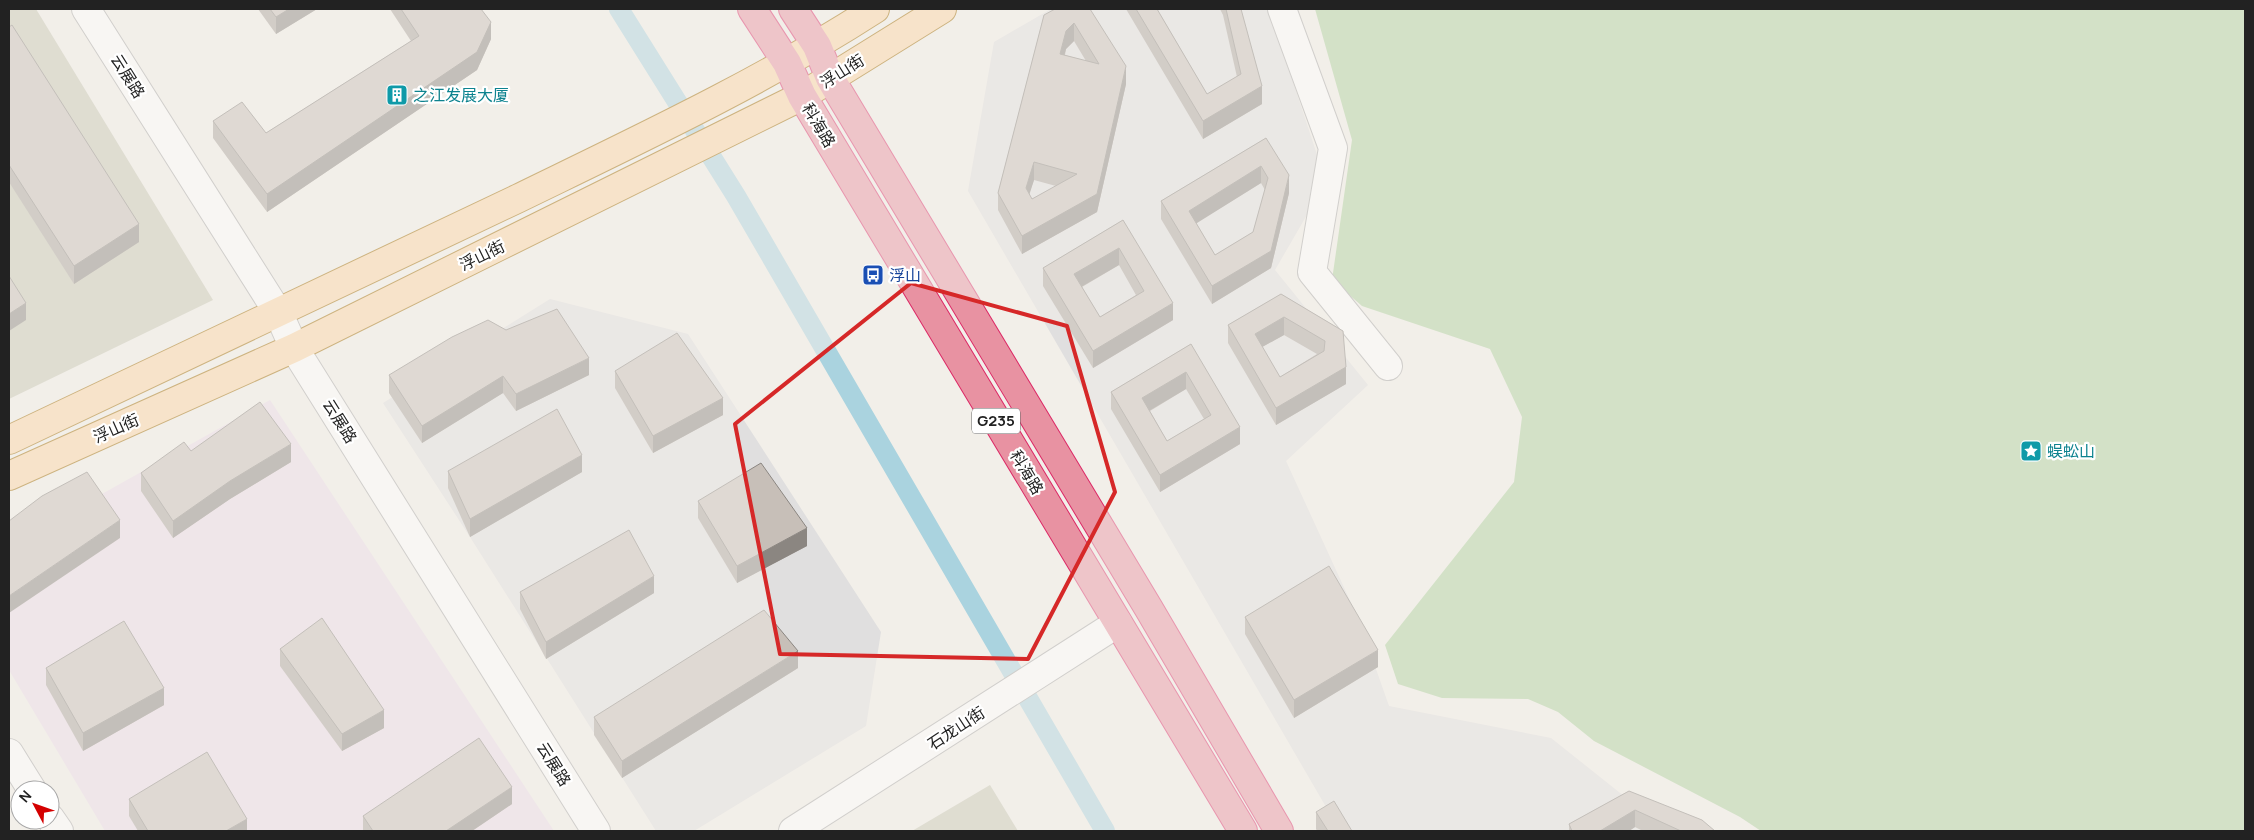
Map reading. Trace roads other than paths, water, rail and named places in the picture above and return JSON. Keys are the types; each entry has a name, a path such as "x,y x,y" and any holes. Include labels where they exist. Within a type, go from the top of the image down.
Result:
{"highway":[{"name":"科海路","path":"752,9 787,63 802,96 1243,831"},
{"name":"科海路","path":"793,9 817,46 830,78 1144,601 1279,831"}],"main road":[{"name":"浮山街","path":"9,440 279,314 724,97 817,46 875,9"},
{"name":"浮山街","path":"9,476 294,348 802,96 942,9"}],"street":[{"name":"云展路","path":"86,9 279,314 294,348 596,831"},
{"path":"1282,9 1333,148 1312,272 1388,366"},
{"name":"石龙山街","path":"793,831 1118,623"},
{"path":"9,753 26,780"}],"waterway":[{"path":"619,9 736,196 1105,831"}],"place":[{"name":"之江发展大厦","path":"397,95"},
{"name":"浮山","path":"873,275"},
{"name":"蜈蚣山","path":"2031,451"}]}
